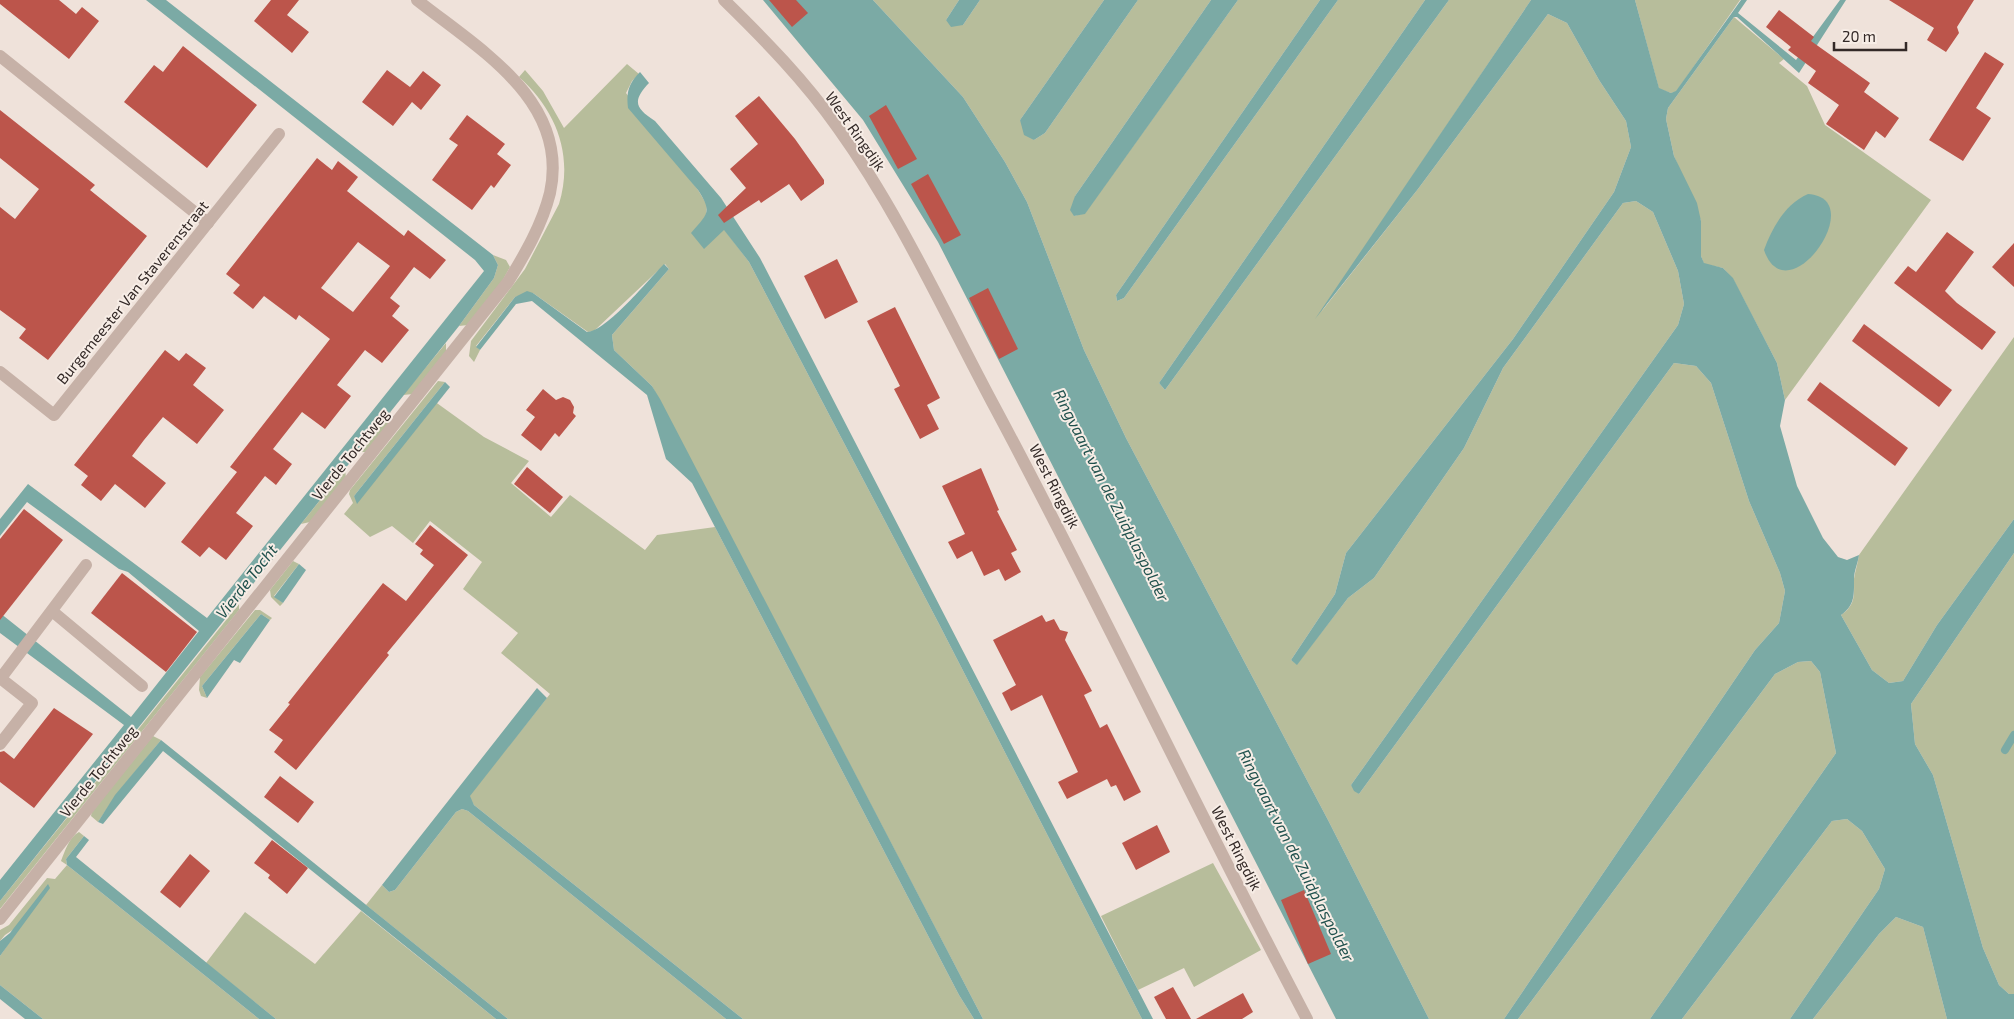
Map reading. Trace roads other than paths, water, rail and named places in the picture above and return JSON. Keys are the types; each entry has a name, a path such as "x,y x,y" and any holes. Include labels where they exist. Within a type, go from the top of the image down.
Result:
{"street":[{"name":"Vierde Tochtweg","path":"0,919 508,282 527,250 543,216 552,178 552,152 547,131 533,100 488,57 417,0"},
{"name":"West Ringdijk","path":"724,0 774,49 838,128 898,225 1070,552 1247,905 1307,1019"},
{"path":"0,56 208,223"},
{"name":"Burgemeester Van Staverenstraat","path":"0,372 54,415 279,134"},
{"path":"0,744 32,703 0,678 86,565"},
{"path":"52,611 142,686"}],"water":[{"name":"Vierde Tocht","path":"146,0 166,0 493,255 498,265 494,278 459,326 0,901 0,880 124,725 0,633 0,613 131,717 199,631 128,572 119,569 27,502 0,536 0,519 28,484 207,618 484,271 475,260"},
{"name":"Ringvaart van de Zuidplaspolder","path":"763,0 873,0 963,97 1005,162 1027,202 1084,350 1126,438 1328,820 1429,1019 1336,1019 938,242 863,120"},
{"path":"959,0 980,0 963,25 951,27 946,20"},
{"path":"1104,0 1138,0 1045,133 1034,140 1024,135 1020,120"},
{"path":"1211,0 1238,0 1085,214 1074,216 1070,210 1075,196"},
{"path":"1320,0 1338,0 1124,298 1117,301 1116,295"},
{"path":"1425,0 1449,0 1165,390 1159,383"},
{"path":"1531,0 1635,0 1659,88 1671,93 1676,91 1741,0 1747,0 1738,13 1796,60 1840,0 1846,0 1799,73 1737,17 1734,17 1668,108 1666,119 1674,156 1697,203 1701,221 1701,256 1704,263 1723,268 1733,278 1777,363 1785,400 1780,426 1797,486 1823,538 1838,557 1847,560 1859,555 1854,576 1853,599 1846,611 1841,615 1872,670 1889,683 1903,681 1937,625 2014,519 2014,553 1911,704 1915,744 1933,775 1983,948 1999,985 2009,994 2014,994 2014,1019 1947,1019 1923,927 1896,917 1879,934 1813,1019 1790,1019 1879,889 1885,869 1862,831 1847,819 1832,821 1682,1019 1650,1019 1836,753 1820,672 1811,661 1798,662 1775,674 1518,1019 1504,1019 1755,650 1779,623 1785,591 1780,573 1749,501 1711,383 1696,366 1674,363 1359,794 1354,791 1351,785 1678,325 1684,304 1678,271 1653,212 1636,201 1623,203 1503,368 1464,448 1374,578 1348,598 1297,665 1291,660 1335,594 1346,553 1513,339 1614,192 1631,147 1626,121 1599,80 1567,23 1548,14 1418,189 1315,319"},
{"path":"640,72 649,83 638,100 640,108 655,121 721,198 760,258 1153,1019 1142,1019 938,622 749,262 724,230 704,249 691,233 704,217 707,209 698,190 628,108 627,97 629,88"},
{"path":"1808,194 1825,200 1831,214 1828,231 1818,249 1805,263 1789,270 1775,267 1764,250 1767,242 1775,225 1786,210"},
{"path":"664,264 669,269 612,335 614,350 652,386 660,399 983,1019 974,1019 959,995 692,483 666,459 647,395 532,301 516,304 480,350 476,347 515,297 527,291 533,293 587,332 595,329 616,314"},
{"path":"445,382 450,387 357,504 354,496"},
{"path":"299,564 306,570 283,603 274,597"},
{"path":"261,614 270,620 240,663 234,660 207,698 202,686"},
{"path":"537,688 547,698 470,796 474,805 743,1019 726,1019 468,811 462,809 456,812 395,890 389,892 382,885"},
{"path":"161,740 508,1019 496,1019 163,751 103,824 98,822 115,795"},
{"path":"84,836 89,840 76,857 276,1019 259,1019 67,865 66,859"},
{"path":"48,884 50,888 0,956 0,941 10,933"},
{"path":"0,985 43,1019 25,1019 0,999"}],"waterway":[{"path":"2005,750 2014,735"}]}
